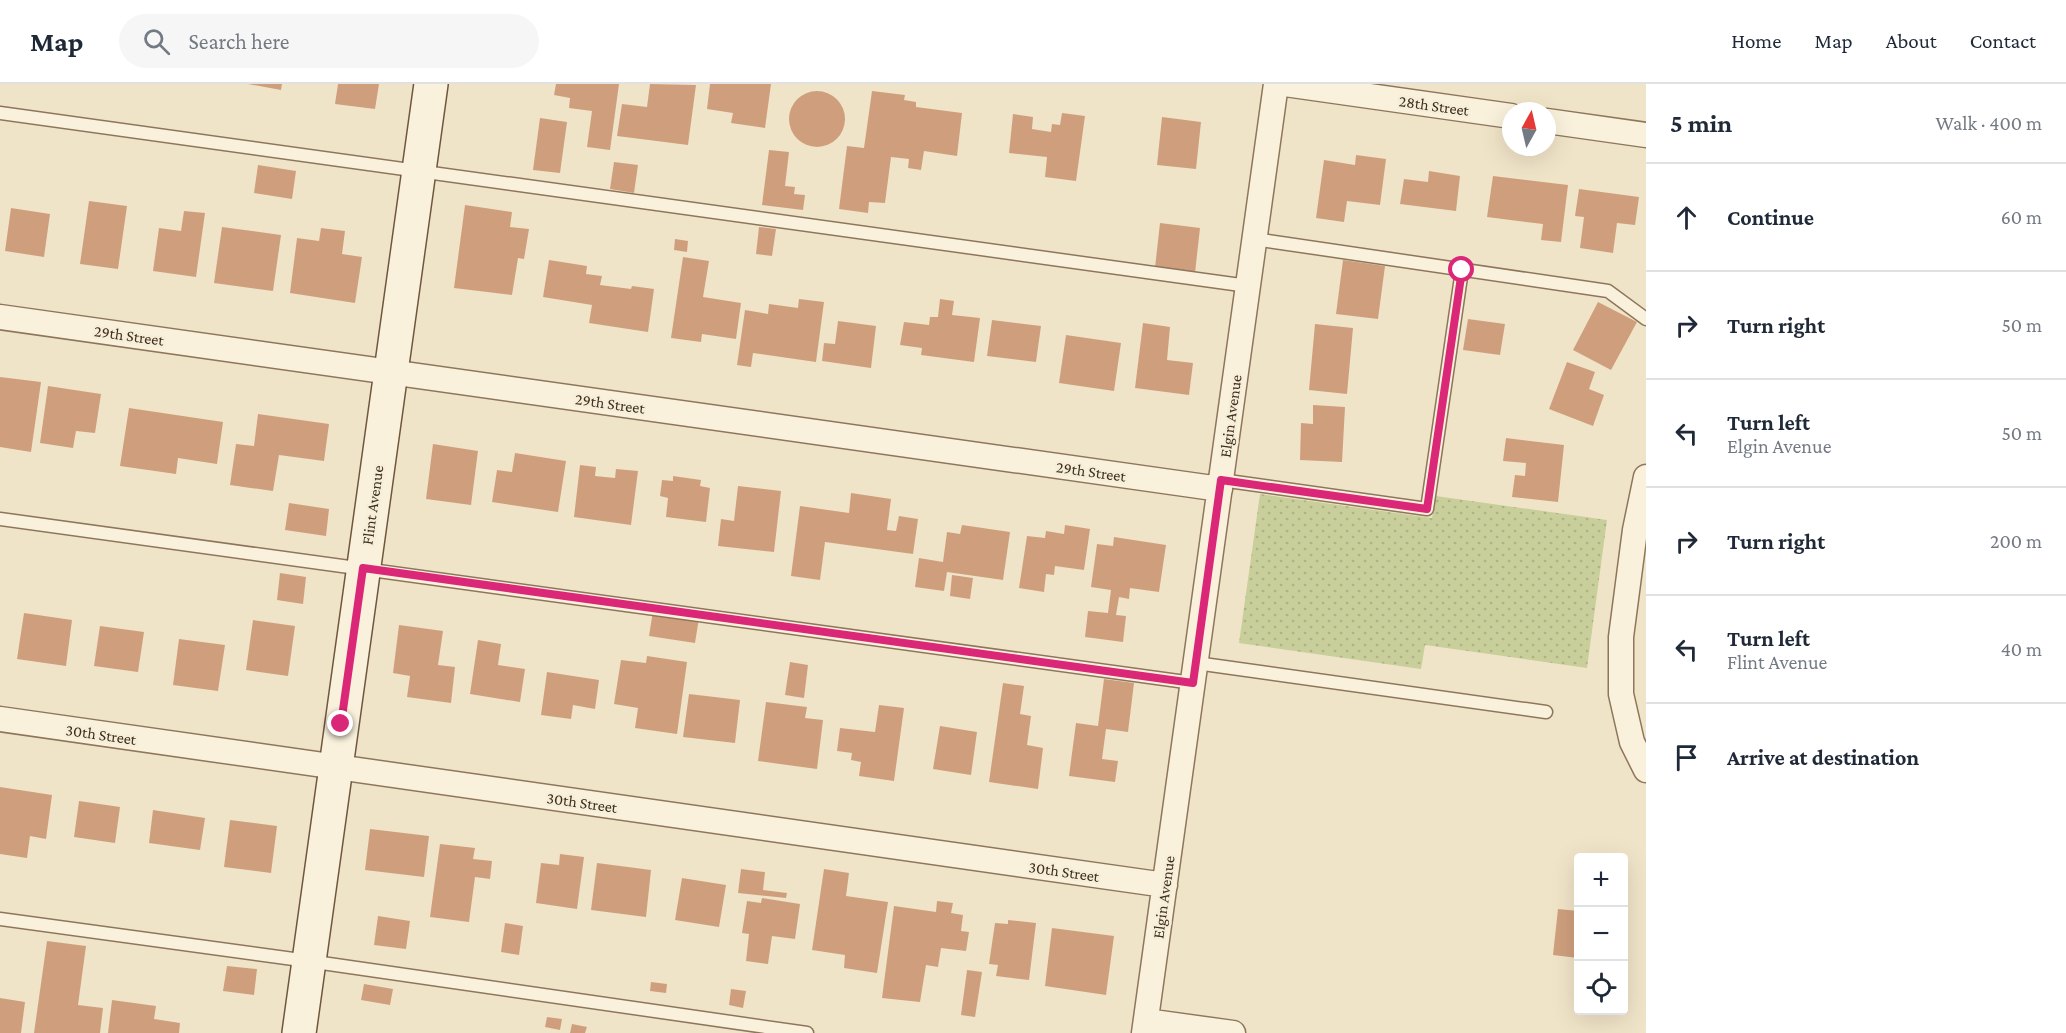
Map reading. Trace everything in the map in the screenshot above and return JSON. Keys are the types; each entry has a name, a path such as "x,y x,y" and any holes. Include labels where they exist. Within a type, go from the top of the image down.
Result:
{"street":[{"name":"Flint Avenue","path":"299,1033 431,84"},
{"name":"Elgin Avenue","path":"1145,1027 1276,84"},
{"name":"28th Street","path":"1285,84 1502,115"},
{"path":"1556,122 1646,135"},
{"name":"29th Street","path":"0,317 1221,485"},
{"path":"1646,477 1635,530 1621,637 1621,694 1632,742 1646,770"},
{"name":"30th Street","path":"0,719 1165,885"},
{"path":"1145,1027 1233,1033"}],"lane":[{"path":"0,113 1248,286"},
{"path":"1254,239 1608,291 1646,319"},
{"path":"1221,485 1427,509 1462,270"},
{"path":"0,519 363,568 1195,673 1546,712"},
{"path":"0,919 807,1033"}],"green space":[{"path":"1260,494 1432,518 1436,496 1607,520 1587,668 1425,645 1421,669 1239,643"}],"building":[{"path":"248,84 282,84 281,90"},
{"path":"338,84 379,84 375,109 335,104"},
{"path":"556,84 619,84 610,150 587,147 592,111 569,108 570,98 554,95"},
{"path":"650,84 696,85 688,145 617,136 622,104 647,107"},
{"path":"710,84 771,84 765,128 731,123 733,113 707,109"},
{"path":"817,91 828,93 837,99 843,108 845,119 843,130 837,139 828,145 817,147 806,145 797,139 791,130 789,119 791,108 797,99 806,93"},
{"path":"872,91 905,95 904,100 916,102 916,107 962,113 957,156 924,151 921,170 908,168 909,159 891,157 885,203 869,202 868,213 839,209 847,146 864,148"},
{"path":"1062,113 1085,116 1076,181 1045,177 1047,157 1009,153 1013,114 1033,117 1032,129 1051,132 1052,124 1060,125"},
{"path":"1162,117 1201,122 1196,169 1157,165"},
{"path":"540,118 567,122 560,173 533,170"},
{"path":"769,150 789,152 785,186 795,187 794,194 805,195 803,210 762,205"},
{"path":"1356,155 1386,159 1380,205 1347,201 1344,222 1316,218 1324,160 1355,165"},
{"path":"614,162 638,165 634,193 610,189"},
{"path":"258,165 296,171 292,199 254,193"},
{"path":"1429,171 1460,176 1456,211 1400,204 1404,179 1428,182"},
{"path":"1493,176 1568,185 1561,242 1541,240 1543,224 1487,217"},
{"path":"1579,189 1639,197 1635,225 1617,223 1613,253 1580,248 1584,217 1575,216"},
{"path":"89,201 127,206 118,269 80,264"},
{"path":"465,205 512,212 510,227 529,229 524,259 518,258 512,295 454,288"},
{"path":"11,208 50,214 44,257 5,251"},
{"path":"184,211 205,213 196,277 153,271 159,228 181,231"},
{"path":"1160,223 1200,228 1195,273 1155,268"},
{"path":"222,227 281,235 273,291 214,283"},
{"path":"759,227 776,229 772,256 756,254"},
{"path":"321,228 345,231 342,254 362,257 355,303 290,293 297,238 319,241"},
{"path":"675,239 688,241 687,252 674,250"},
{"path":"683,257 709,261 703,297 741,303 736,339 702,334 701,342 671,338"},
{"path":"549,260 587,266 586,274 602,276 600,285 654,289 648,332 589,323 592,305 543,297"},
{"path":"1343,260 1385,266 1378,319 1336,314"},
{"path":"799,299 824,302 816,362 753,353 751,367 737,365 745,310 768,314 769,304 798,308"},
{"path":"940,299 954,301 952,315 980,318 974,362 921,355 922,348 900,345 904,322 929,325 930,317 938,317"},
{"path":"1598,302 1637,322 1611,370 1573,350"},
{"path":"1468,319 1505,324 1500,355 1463,350"},
{"path":"992,320 1041,326 1036,362 987,356"},
{"path":"838,321 876,326 871,368 822,361 824,343 835,344"},
{"path":"1143,323 1170,327 1167,360 1193,363 1189,395 1135,388"},
{"path":"1315,324 1353,328 1347,394 1309,390"},
{"path":"1066,335 1121,343 1114,391 1059,383"},
{"path":"1567,362 1595,372 1589,389 1604,395 1593,426 1549,409"},
{"path":"0,377 41,382 31,452 0,447"},
{"path":"48,386 101,394 95,433 76,431 73,448 40,443"},
{"path":"1313,405 1345,407 1342,462 1300,460 1301,423 1313,424"},
{"path":"129,408 223,422 217,464 178,458 176,474 120,466"},
{"path":"258,414 329,424 324,461 279,455 273,491 230,485 236,444 254,446"},
{"path":"1506,438 1564,445 1558,502 1512,497 1515,475 1525,476 1526,463 1503,461"},
{"path":"433,444 478,451 471,505 426,499"},
{"path":"515,453 566,461 558,512 492,502 497,470 512,472"},
{"path":"580,465 596,467 595,476 615,478 616,469 638,471 631,525 574,517"},
{"path":"673,476 701,480 700,486 710,488 706,522 666,517 668,498 660,496 662,480 673,481"},
{"path":"738,486 781,491 774,552 718,546 721,519 734,521"},
{"path":"851,493 891,499 887,530 896,531 899,516 918,519 913,554 825,542 820,580 791,576 800,506 849,513"},
{"path":"289,503 329,509 326,536 285,530"},
{"path":"962,525 1010,532 1003,580 947,572 944,591 915,587 919,558 943,562 947,532 960,534"},
{"path":"1065,525 1090,529 1084,570 1055,566 1054,575 1046,574 1044,592 1019,588 1027,536 1045,538 1046,531 1064,534"},
{"path":"1114,537 1166,545 1159,592 1130,588 1129,599 1119,597 1116,615 1126,616 1123,642 1085,637 1088,611 1108,613 1111,590 1091,587 1097,544 1113,546"},
{"path":"280,573 306,577 303,604 277,600"},
{"path":"952,575 973,578 970,599 950,596"},
{"path":"653,611 699,618 695,643 649,636"},
{"path":"24,613 72,620 66,666 17,659"},
{"path":"253,620 295,626 288,676 246,670"},
{"path":"399,625 443,631 438,665 455,667 451,703 407,697 410,676 393,673"},
{"path":"100,626 144,632 138,672 94,666"},
{"path":"179,639 225,645 218,691 173,685"},
{"path":"478,640 501,644 498,665 525,669 520,702 470,694"},
{"path":"647,656 687,662 677,734 635,728 638,708 614,704 621,660 646,663"},
{"path":"790,662 808,665 804,698 785,695"},
{"path":"547,672 599,680 595,709 573,705 571,719 541,715"},
{"path":"1104,679 1134,683 1128,732 1106,729 1102,759 1118,761 1115,782 1069,776 1076,723 1098,726"},
{"path":"1003,683 1024,686 1020,714 1031,716 1027,745 1043,748 1038,789 989,782"},
{"path":"689,694 740,700 735,743 683,737"},
{"path":"766,702 807,707 805,718 823,720 817,769 758,761"},
{"path":"879,705 904,708 894,781 859,776 861,762 851,760 852,753 837,751 840,728 875,732"},
{"path":"940,726 977,732 971,775 933,769"},
{"path":"0,787 52,795 46,839 30,836 27,858 0,854"},
{"path":"79,801 120,807 115,843 74,837"},
{"path":"153,810 205,818 200,850 149,843"},
{"path":"230,820 277,826 271,873 224,867"},
{"path":"370,829 429,836 424,877 365,870"},
{"path":"440,844 475,848 473,859 492,861 490,879 475,877 469,922 430,917"},
{"path":"560,854 584,857 577,909 536,903 541,863 559,865"},
{"path":"597,863 651,870 646,917 591,910"},
{"path":"741,869 765,872 763,890 787,893 786,898 738,893"},
{"path":"824,869 849,873 846,896 888,902 877,973 844,968 845,955 812,950"},
{"path":"682,878 726,885 719,927 675,920"},
{"path":"762,898 800,904 795,939 772,936 768,964 746,961 749,934 742,933 747,901 761,903"},
{"path":"937,901 953,903 951,913 963,915 961,931 969,932 966,951 941,948 938,967 926,965 920,1002 882,998 894,906 936,912"},
{"path":"1558,909 1574,911 1574,958 1553,955"},
{"path":"378,916 410,921 406,949 374,945"},
{"path":"1008,920 1036,923 1029,980 996,976 998,965 989,964 995,923 1008,924"},
{"path":"505,923 523,926 519,955 501,952"},
{"path":"1052,928 1114,936 1106,995 1045,986"},
{"path":"47,941 86,946 78,1005 103,1008 100,1033 34,1033"},
{"path":"227,966 257,969 254,995 223,991"},
{"path":"967,970 982,972 975,1017 961,1015"},
{"path":"651,982 667,984 666,993 650,991"},
{"path":"364,984 393,989 390,1005 361,1000"},
{"path":"731,989 746,991 743,1008 729,1005"},
{"path":"0,998 25,1002 21,1033 0,1033"},
{"path":"112,1000 156,1006 154,1019 180,1023 179,1033 108,1033"},
{"path":"547,1017 562,1019 560,1030 545,1027"},
{"path":"572,1024 587,1027 585,1033 570,1033"}],"route":[{"path":"341,724 363,568 1193,683 1221,480 1427,509 1462,270"}]}
